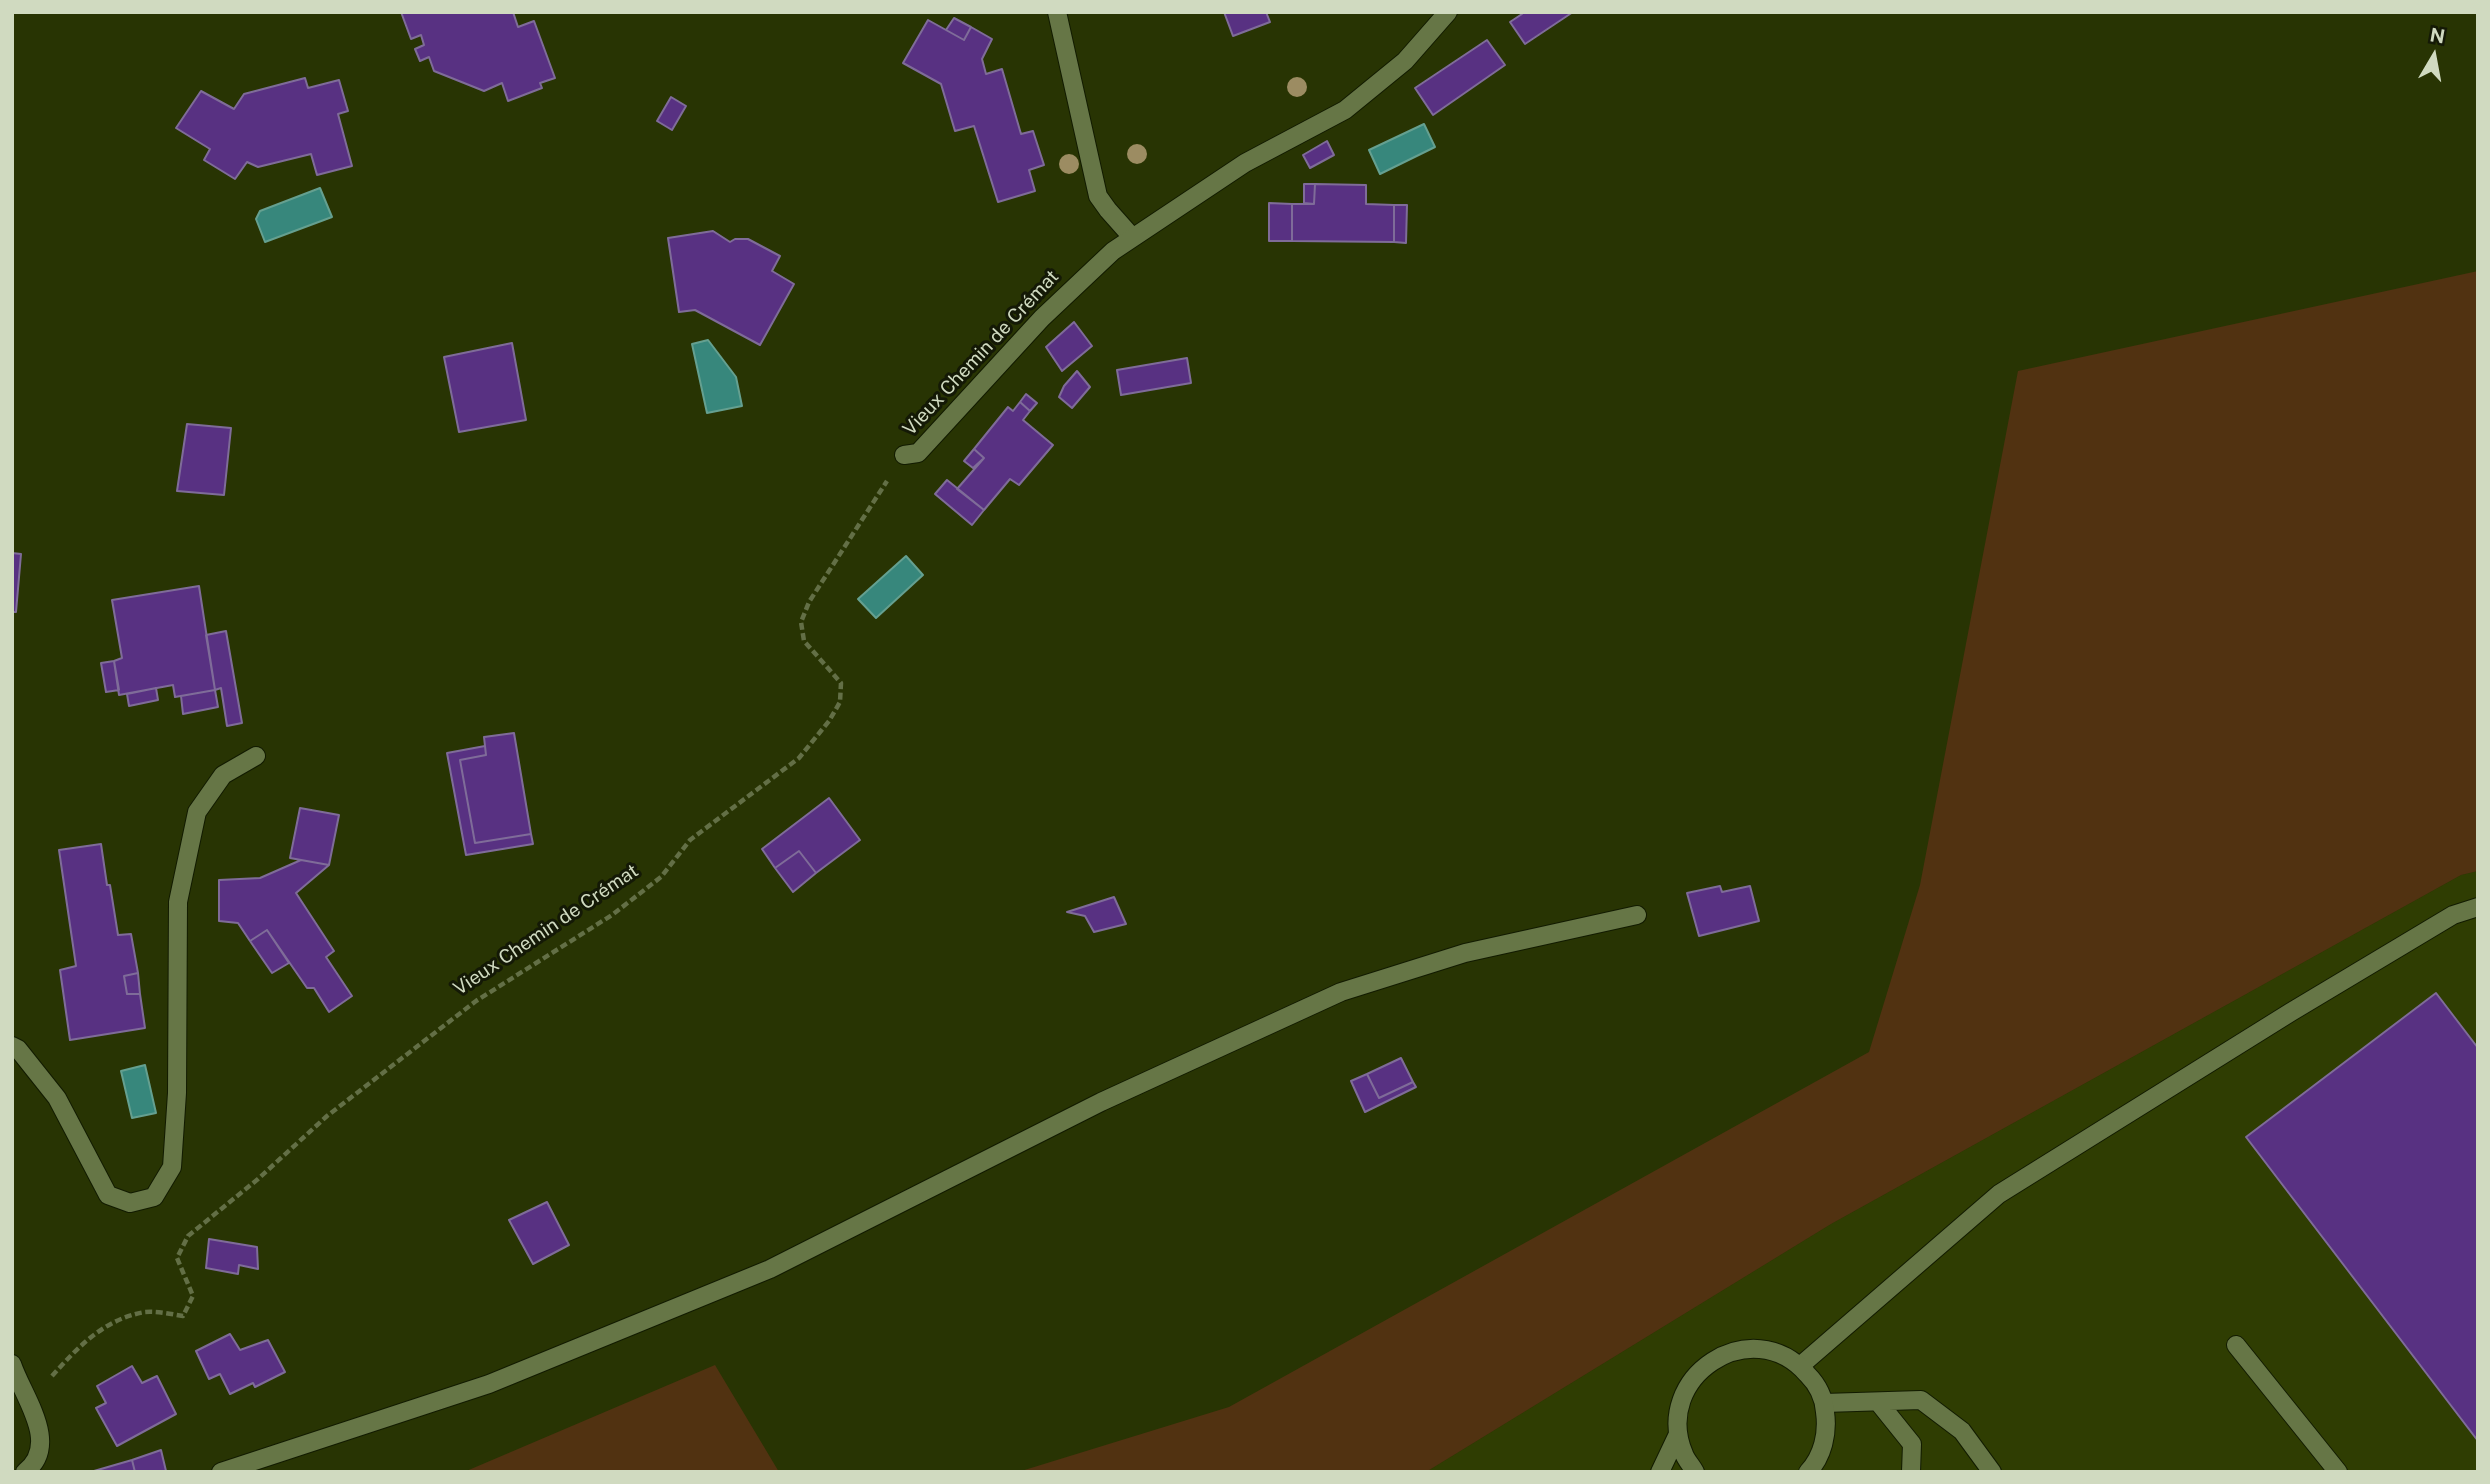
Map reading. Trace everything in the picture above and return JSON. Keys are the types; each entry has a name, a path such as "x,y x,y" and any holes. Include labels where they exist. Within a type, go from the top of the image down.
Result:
{"street":[{"path":"1057,12 1098,196 1132,237"},
{"name":"Vieux Chemin de Crémat","path":"904,455 918,453 1078,281 1132,237 1245,163 1345,110 1405,61 1448,12"},
{"path":"12,1046 18,1049 57,1098 108,1195 130,1203 154,1197 172,1167 177,1093 178,902 197,812 223,775 256,756"},
{"path":"1800,1366 1999,1194 2453,915 2478,907"},
{"path":"221,1472 489,1384 770,1269 1101,1102 1341,992 1465,953 1637,915"},
{"path":"2236,1346 2338,1472"},
{"path":"1695,1472 1684,1455 1678,1434 1678,1412 1685,1391 1698,1372 1715,1358 1736,1350 1759,1349 1780,1354 1800,1366 1815,1382 1824,1403 1827,1425 1823,1447 1808,1472"},
{"path":"12,1364 41,1437 39,1453 33,1466 25,1472"},
{"path":"1824,1403 1921,1400 1962,1432 1992,1472"},
{"path":"1879,1403 1912,1444 1911,1472"},
{"path":"1660,1472 1678,1434"}],"path":[{"name":"Vieux Chemin de Crémat","path":"29,1403 83,1341 114,1322 146,1312 183,1316 193,1296 177,1258 188,1236 258,1179 327,1116 391,1065 476,1001 612,915 661,877 690,839 799,758 829,721 840,702 841,683 804,641 801,622 809,602 904,455"}],"shaded area":[{"path":"2478,271 2478,871 2461,875 1831,1224 1426,1472 1018,1472 1229,1407 1869,1052 1920,885 2018,371"},
{"path":"2478,871 2478,1472 1426,1472 1831,1224 2461,875"},
{"path":"715,1365 779,1472 464,1472"}],"water":[{"path":"1424,124 1435,147 1380,174 1369,150"},
{"path":"320,188 332,217 265,242 256,219 260,211"},
{"path":"708,340 736,377 742,406 707,413 692,344"},
{"path":"906,556 923,575 876,618 858,599"},
{"path":"145,1065 156,1113 132,1118 121,1071"}],"building":[{"path":"401,12 513,12 518,27 534,21 555,78 540,83 542,88 508,101 502,83 484,91 434,71 429,57 420,61 415,49 424,45 421,35 411,39"},
{"path":"1224,12 1266,12 1270,22 1233,36"},
{"path":"1521,12 1573,12 1525,44 1510,22 1522,14"},
{"path":"954,18 971,27 964,40 946,30"},
{"path":"928,20 964,40 971,27 992,39 982,59 986,74 1002,69 1021,134 1033,131 1044,165 1029,170 1035,191 998,202 974,126 955,131 941,84 903,63"},
{"path":"1487,40 1505,65 1433,115 1415,88"},
{"path":"305,78 308,88 339,80 348,111 338,114 352,166 317,175 311,154 258,167 247,162 235,179 204,160 210,149 176,128 201,91 234,109 244,94"},
{"path":"671,97 686,106 672,130 657,121"},
{"path":"1327,141 1334,155 1310,168 1303,155"},
{"path":"1304,184 1315,184 1314,204 1304,203"},
{"path":"1315,184 1366,185 1366,204 1394,205 1394,242 1292,241 1292,204 1314,204"},
{"path":"1269,203 1292,204 1292,241 1269,241"},
{"path":"1394,205 1407,205 1406,243 1394,242"},
{"path":"713,231 730,242 735,239 748,239 780,256 772,271 794,284 760,345 695,310 679,312 668,238"},
{"path":"1074,322 1092,346 1062,371 1046,347"},
{"path":"512,343 526,420 459,432 444,357"},
{"path":"1187,358 1191,383 1121,395 1117,370"},
{"path":"1077,371 1090,387 1072,408 1059,397 1064,386"},
{"path":"1026,394 1037,403 1030,411 1020,402"},
{"path":"1020,402 1030,411 1023,420 1053,445 1019,485 1010,479 984,510 957,489 984,458 974,449 1008,407 1013,411"},
{"path":"187,424 231,428 224,495 177,491"},
{"path":"974,449 984,458 973,468 964,461"},
{"path":"947,480 984,510 972,525 935,494"},
{"path":"12,553 21,554 16,612 12,612"},
{"path":"199,586 215,690 175,697 173,685 119,695 114,661 122,658 112,600"},
{"path":"226,631 242,723 227,726 221,688 215,690 206,635"},
{"path":"114,661 119,690 106,692 101,663"},
{"path":"156,688 158,700 129,706 127,694"},
{"path":"215,690 218,707 183,714 181,696"},
{"path":"514,733 531,834 475,843 460,760 486,755 484,737"},
{"path":"485,746 486,755 460,760 475,843 531,834 533,844 466,855 447,753"},
{"path":"829,798 860,840 816,873 799,851 775,868 762,849"},
{"path":"300,808 339,815 329,865 290,858"},
{"path":"101,844 118,935 131,934 138,973 124,976 127,994 140,994 145,1028 70,1040 60,970 76,966 59,850"},
{"path":"799,851 816,873 793,892 775,868"},
{"path":"301,860 329,865 296,893 334,951 326,957 352,996 329,1012 314,988 307,988 267,930 250,941 238,923 219,921 219,880 260,878"},
{"path":"1720,886 1722,892 1750,886 1759,921 1699,936 1687,893"},
{"path":"1114,897 1126,924 1094,932 1085,916 1067,912"},
{"path":"267,930 289,963 272,973 250,941"},
{"path":"138,973 140,994 127,994 124,976"},
{"path":"2436,993 2478,1048 2478,1441 2246,1137"},
{"path":"1401,1058 1413,1082 1379,1098 1367,1074"},
{"path":"1367,1074 1379,1098 1413,1082 1416,1087 1365,1112 1351,1081"},
{"path":"547,1202 569,1245 533,1264 509,1220"},
{"path":"209,1239 257,1247 258,1269 239,1265 238,1274 206,1268"},
{"path":"230,1334 240,1350 268,1340 285,1372 255,1387 253,1383 230,1394 220,1374 209,1379 196,1351"},
{"path":"132,1366 142,1383 157,1376 176,1414 117,1446 96,1408 106,1403 97,1386"},
{"path":"161,1450 166,1471 135,1472 132,1460"},
{"path":"132,1460 135,1472 94,1471"}]}
